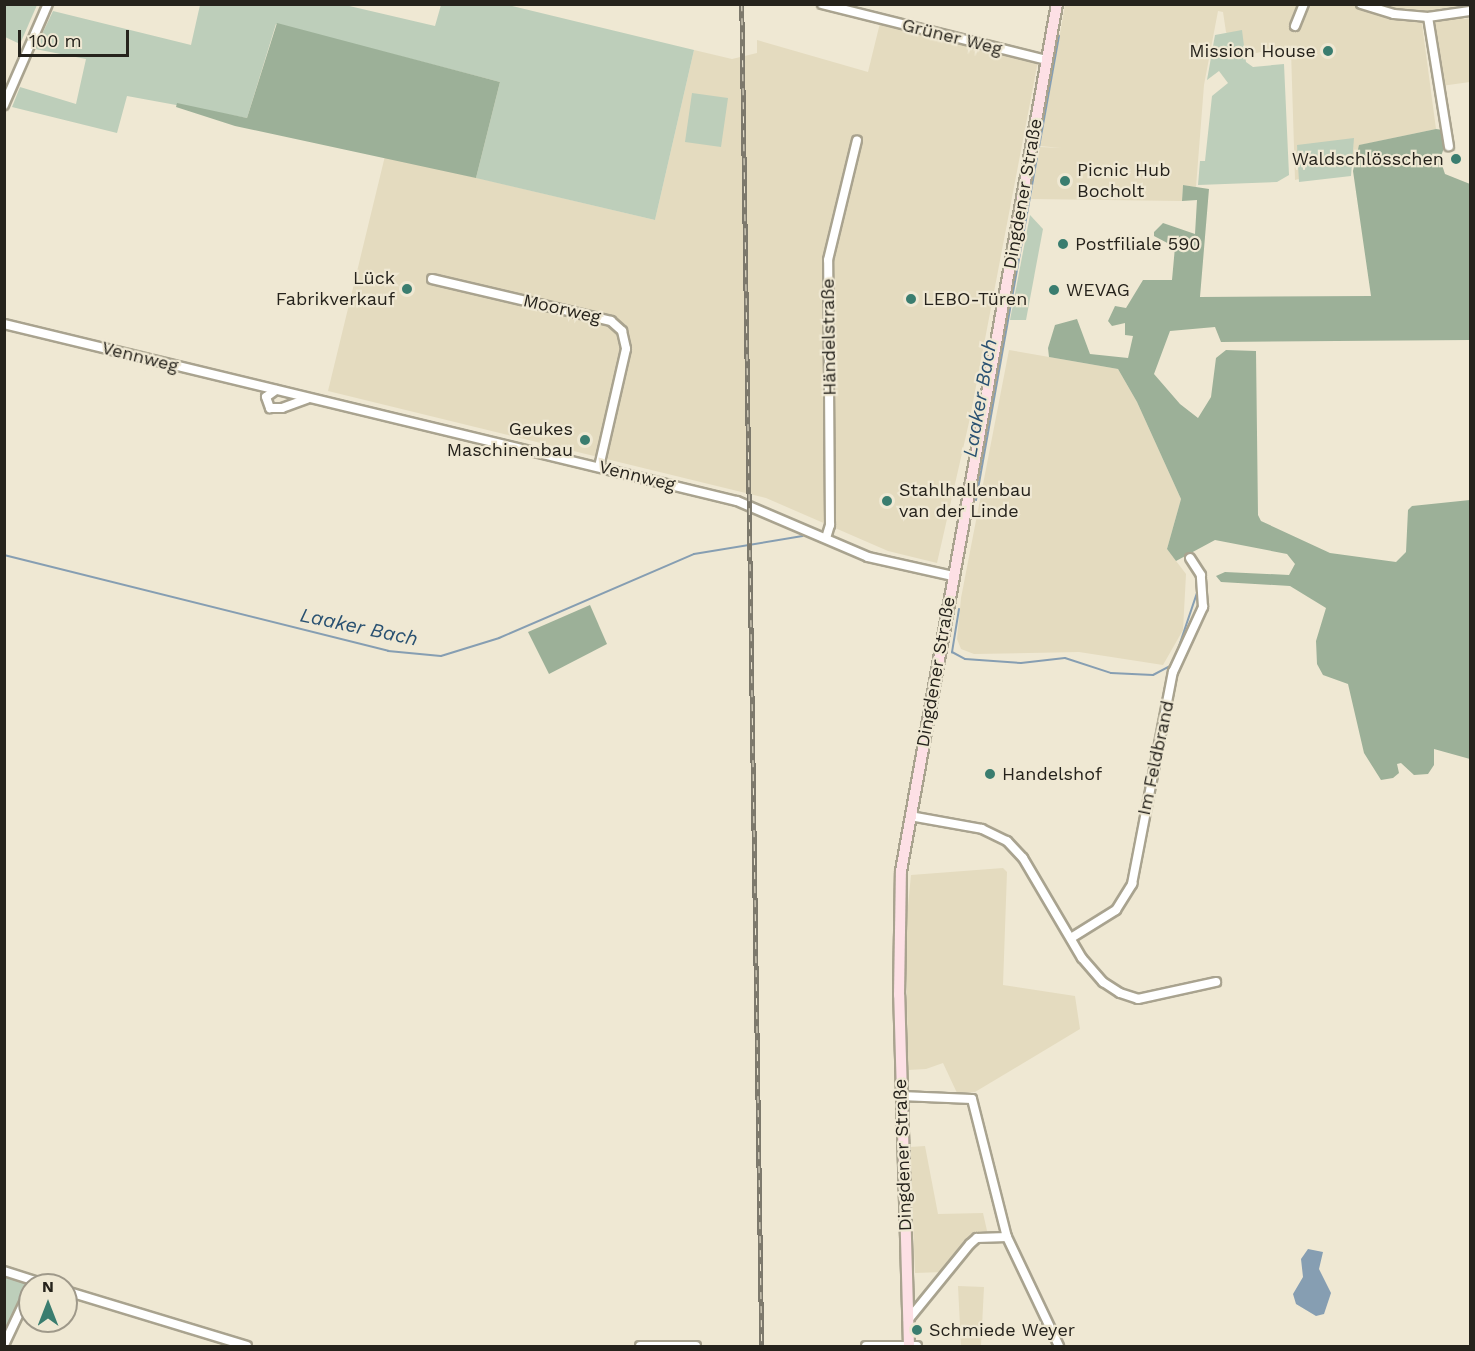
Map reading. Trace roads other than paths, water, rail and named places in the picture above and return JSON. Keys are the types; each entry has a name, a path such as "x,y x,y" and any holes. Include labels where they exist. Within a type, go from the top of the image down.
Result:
{"main road":[{"name":"Dingdener Straße","path":"912,1346 908,1320 901,1096 900,887 910,816 1057,4"}],"street":[{"path":"4,105 48,4"},
{"name":"Grüner Weg","path":"822,4 1047,60"},
{"path":"1295,26 1304,4"},
{"path":"1361,4 1394,14 1428,17 1470,11"},
{"path":"1428,17 1449,146"},
{"name":"Händelstraße","path":"826,538 830,525 828,260 857,140"},
{"name":"Moorweg","path":"432,279 611,321 622,331 626,349 599,467"},
{"name":"Vennweg","path":"4,324 743,503 885,562 953,576"},
{"name":"Vennweg","path":"276,390 266,402 276,410 297,400 313,399"},
{"name":"Im Feldbrand","path":"1071,938 1116,910 1132,884 1173,672 1203,607 1201,575 1190,558"},
{"path":"910,816 982,829 1007,842 1023,858 1071,938 1103,982 1138,999 1216,982"},
{"path":"901,1096 972,1099 1007,1237 1059,1347"},
{"path":"908,1320 977,1238 1007,1237"},
{"path":"4,1271 18,1277"},
{"path":"78,1295 247,1347"},
{"path":"4,1345 18,1315"},
{"path":"866,1347 912,1346"},
{"path":"640,1347 696,1347"}],"water":[{"path":"1308,1249 1323,1252 1319,1269 1331,1293 1324,1314 1316,1316 1296,1304 1293,1294 1303,1277 1301,1259"}],"waterway":[{"name":"Laaker Bach","path":"1039,147 1059,36"},
{"name":"Laaker Bach","path":"976,500 1037,158"},
{"name":"Laaker Bach","path":"4,555 388,651 441,656 499,638 694,554 803,536"},
{"path":"959,609 952,652 965,659 1021,663 1065,658 1111,673 1153,675 1170,666 1176,655 1197,593"}],"railway":[{"path":"742,4 762,1346"}],"place":[{"name":"Mission House","path":"1328,51"},
{"name":"Waldschlösschen","path":"1456,159"},
{"name":"Picnic Hub Bocholt","path":"1065,181"},
{"name":"Postfiliale 590","path":"1063,244"},
{"name":"Lück Fabrikverkauf","path":"407,289"},
{"name":"WEVAG","path":"1054,290"},
{"name":"LEBO-Türen","path":"911,299"},
{"name":"Geukes Maschinenbau","path":"585,440"},
{"name":"Stahlhallenbau van der Linde","path":"887,501"},
{"name":"Handelshof","path":"990,774"},
{"name":"Schmiede Weyer","path":"917,1330"}]}
